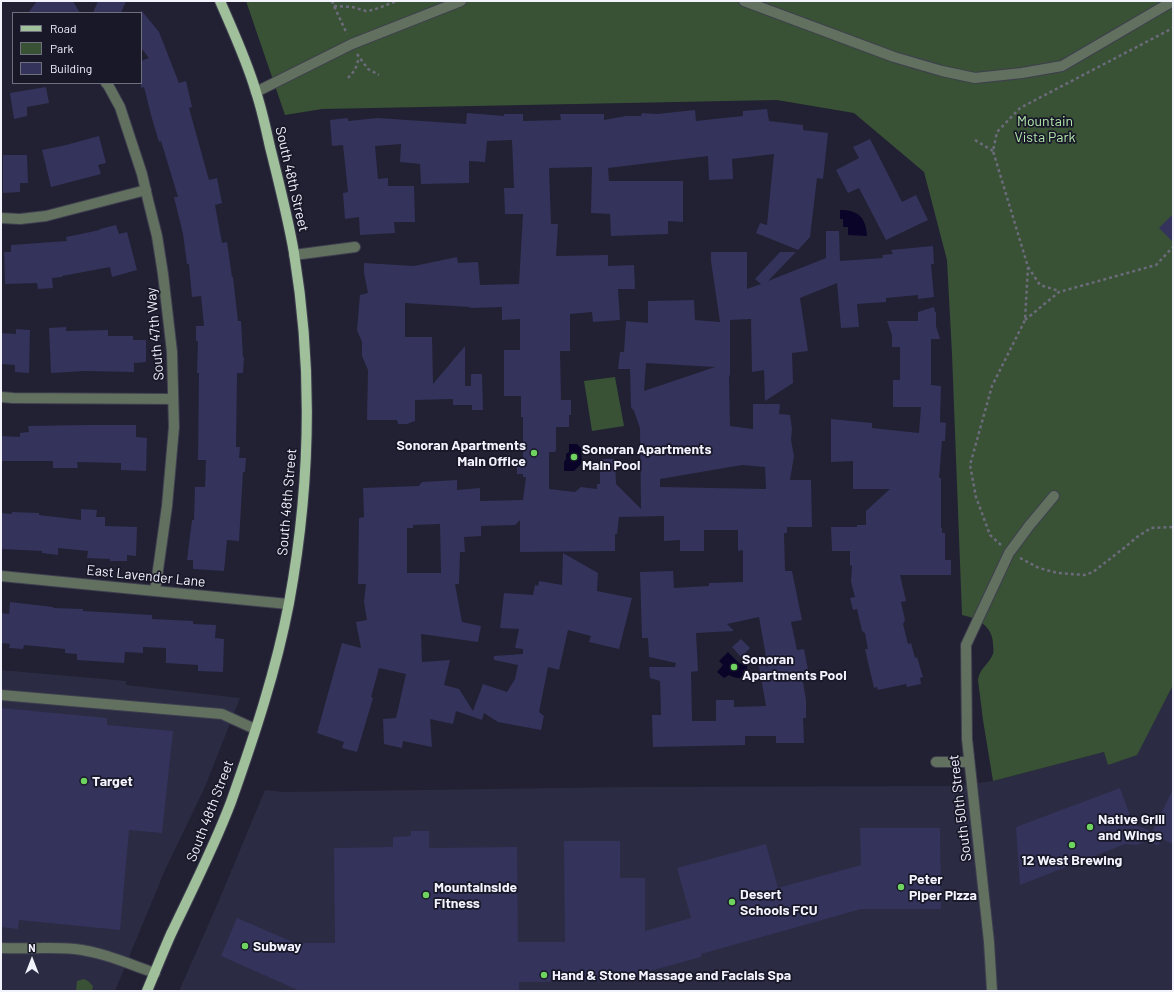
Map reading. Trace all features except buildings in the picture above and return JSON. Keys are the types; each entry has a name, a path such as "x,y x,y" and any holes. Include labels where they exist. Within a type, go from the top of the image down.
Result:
{"main road":[{"name":"South 48th Street","path":"147,991 170,936 220,830 255,729 274,666 288,604 298,539 304,481 306,443 306,364 294,255 286,209 256,92 241,49 220,1"}],"street":[{"path":"256,92 352,44 461,1"},
{"path":"744,1 894,57 942,71 975,78 1022,73 1062,66 1173,1"},
{"name":"South 47th Way","path":"107,84 120,107 146,190 157,236 172,352 174,399 172,463 155,591"},
{"path":"1,218 20,219 46,216 146,190"},
{"path":"294,255 355,247"},
{"path":"1,397 174,399"},
{"path":"1009,553 1054,496"},
{"name":"South 50th Street","path":"992,991 976,811 967,739 966,645 1009,553"},
{"name":"East Lavender Lane","path":"1,576 288,604"},
{"path":"1,695 222,714 255,729"},
{"path":"936,762 969,762"},
{"path":"1,948 81,950 113,958 155,972"}],"path":[{"path":"332,1 345,30"},
{"path":"334,6 352,7 366,11 397,1"},
{"path":"1059,292 1040,285 1028,267 994,151 997,132 1020,108 1173,28"},
{"path":"348,78 355,70 359,58 368,69 380,75"},
{"path":"974,140 994,151"},
{"path":"1025,320 1059,292 1156,264 1173,247"},
{"path":"1028,267 1025,320 992,386 970,465 976,497 990,535 1009,553 1039,568 1058,573 1085,575 1093,572 1137,537 1151,528 1173,527"}],"shaded area":[{"path":"840,210 852,211 860,216 865,224 867,236 848,235 848,227 843,227 843,219 840,219"},
{"name":"Sonoran Apartments Main Pool","path":"569,444 577,444 581,448 582,463 574,471 564,471 564,462 566,459 566,454 569,452"},
{"name":"Sonoran Apartments Pool","path":"728,652 740,664 745,660 747,663 745,674 740,678 729,675 724,678 717,672 723,665 719,661"},
{"path":"1,670 126,681 126,685 240,698 205,787 165,870 115,991 1,991"},
{"path":"1173,685 1173,991 179,991 265,790 284,792 629,787 950,786 971,784 993,781 1104,752 1108,765 1156,717"}],"green space":[{"name":"Mountain Vista Park","path":"246,1 1173,1 1173,685 1137,755 1108,765 1104,752 993,781 978,680 980,673 993,654 992,638 984,624 974,618 962,615 947,260 924,172 854,113 777,100 322,109 285,115"},
{"path":"615,377 624,426 592,431 584,381"},
{"path":"84,979 93,986 92,991 76,991 77,981"}],"place":[{"name":"Sonoran Apartments Main Office","path":"534,453"},
{"name":"Sonoran Apartments Main Pool","path":"574,457"},
{"name":"Sonoran Apartments Pool","path":"734,667"},
{"name":"Target","path":"84,781"},
{"name":"Native Grill and Wings","path":"1090,827"},
{"name":"12 West Brewing","path":"1072,845"},
{"name":"Peter Piper Pizza","path":"901,887"},
{"name":"Mountainside Fitness","path":"426,895"},
{"name":"Desert Schools FCU","path":"732,902"},
{"name":"Subway","path":"245,946"},
{"name":"Hand & Stone Massage and Facials Spa","path":"544,975"}]}
